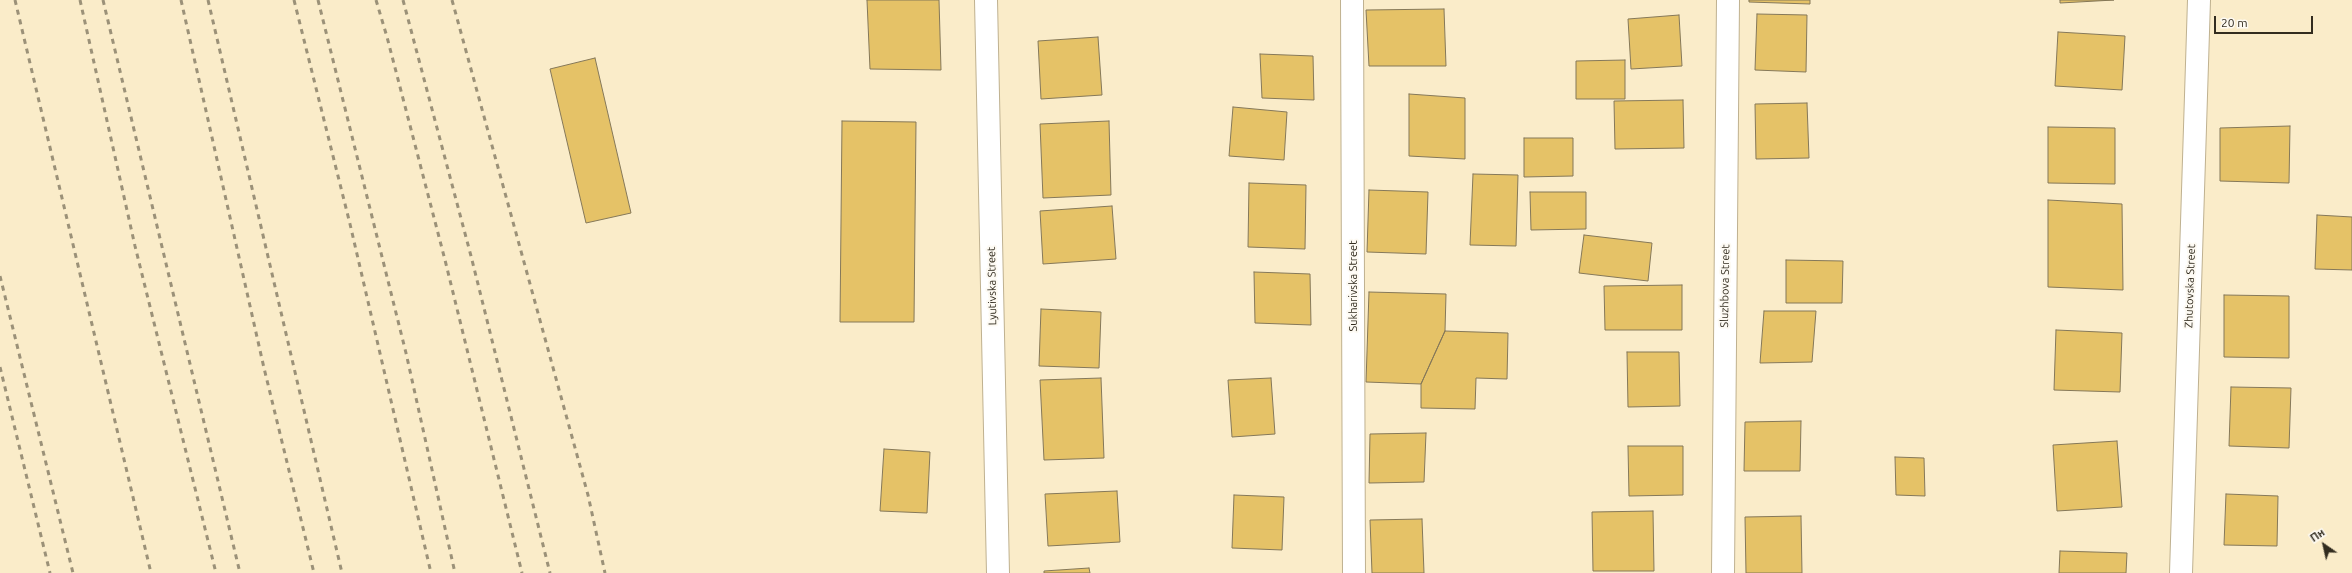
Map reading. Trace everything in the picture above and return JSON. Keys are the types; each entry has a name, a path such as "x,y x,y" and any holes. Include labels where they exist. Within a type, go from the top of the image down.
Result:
{"street":[{"name":"Lyutivska Street","path":"986,0 998,573"},
{"name":"Sukharivska Street","path":"1352,0 1354,573"},
{"name":"Sluzhbova Street","path":"1723,573 1728,0"},
{"name":"Zhutovska Street","path":"2181,573 2199,0"}],"building":[{"path":"867,0 939,0 941,70 870,69"},
{"path":"1749,0 1810,0 1810,4 1749,2"},
{"path":"2060,0 2114,0 2060,3"},
{"path":"1444,9 1446,66 1369,66 1366,10"},
{"path":"1757,14 1807,15 1806,72 1755,70"},
{"path":"1679,15 1682,66 1631,69 1628,19"},
{"path":"2058,32 2125,36 2122,90 2055,86"},
{"path":"1098,37 1102,95 1041,99 1038,41"},
{"path":"1260,54 1313,56 1314,100 1262,98"},
{"path":"595,58 631,213 586,223 550,69"},
{"path":"1625,60 1625,99 1576,99 1576,61"},
{"path":"1409,94 1465,98 1465,159 1409,156"},
{"path":"1683,100 1684,148 1615,149 1614,101"},
{"path":"1807,103 1809,158 1756,159 1755,104"},
{"path":"1233,107 1287,112 1284,160 1229,156"},
{"path":"842,121 916,122 914,322 840,322"},
{"path":"1109,121 1111,195 1043,198 1040,124"},
{"path":"2290,126 2289,183 2220,181 2220,128"},
{"path":"2048,127 2115,128 2115,184 2048,183"},
{"path":"1524,138 1573,138 1573,176 1524,177"},
{"path":"1473,174 1518,175 1516,246 1470,245"},
{"path":"1249,183 1306,185 1305,249 1248,247"},
{"path":"1369,190 1428,192 1426,254 1367,252"},
{"path":"1530,192 1586,192 1586,229 1531,230"},
{"path":"2048,200 2122,204 2123,290 2048,287"},
{"path":"1112,206 1116,259 1043,264 1040,211"},
{"path":"2317,215 2352,217 2352,270 2315,269"},
{"path":"1584,235 1652,243 1648,281 1579,273"},
{"path":"1786,260 1843,261 1842,303 1786,303"},
{"path":"1254,272 1310,274 1311,325 1255,323"},
{"path":"1682,285 1682,330 1605,330 1604,286"},
{"path":"1369,292 1446,294 1445,331 1421,384 1366,382"},
{"path":"2224,295 2289,296 2289,358 2224,357"},
{"path":"1041,309 1101,312 1099,368 1039,366"},
{"path":"1764,311 1816,311 1812,362 1760,363"},
{"path":"2056,330 2122,333 2120,392 2054,390"},
{"path":"1445,331 1508,333 1507,379 1476,378 1475,409 1421,408 1421,384"},
{"path":"1627,352 1679,352 1680,406 1628,407"},
{"path":"1101,378 1104,458 1044,460 1040,380"},
{"path":"1271,378 1275,434 1232,437 1228,380"},
{"path":"2231,387 2291,388 2289,448 2229,446"},
{"path":"1801,421 1800,471 1744,471 1745,422"},
{"path":"1426,433 1424,482 1369,483 1370,434"},
{"path":"2117,441 2122,507 2057,511 2053,445"},
{"path":"1628,446 1683,446 1683,495 1629,496"},
{"path":"884,449 930,452 927,513 880,511"},
{"path":"1895,457 1924,458 1925,496 1896,495"},
{"path":"1117,491 1120,542 1048,546 1045,494"},
{"path":"2226,494 2278,496 2277,546 2224,545"},
{"path":"1234,495 1284,497 1282,550 1232,548"},
{"path":"1653,511 1654,571 1593,571 1592,512"},
{"path":"1801,516 1802,573 1746,573 1745,517"},
{"path":"1422,519 1424,573 1372,573 1370,520"},
{"path":"2060,551 2127,553 2126,573 2059,573"},
{"path":"1089,568 1090,573 1044,573 1044,571"}],"railway":[{"path":"15,0 151,573"},
{"path":"80,0 135,246 216,573"},
{"path":"103,0 240,573"},
{"path":"181,0 264,368 314,573"},
{"path":"208,0 342,573"},
{"path":"294,0 350,224 431,573"},
{"path":"318,0 406,353 455,573"},
{"path":"376,0 445,260 522,573"},
{"path":"403,0 471,256 550,573"},
{"path":"452,0 588,495 605,573"},
{"path":"0,276 73,573"},
{"path":"0,367 50,573"}]}
